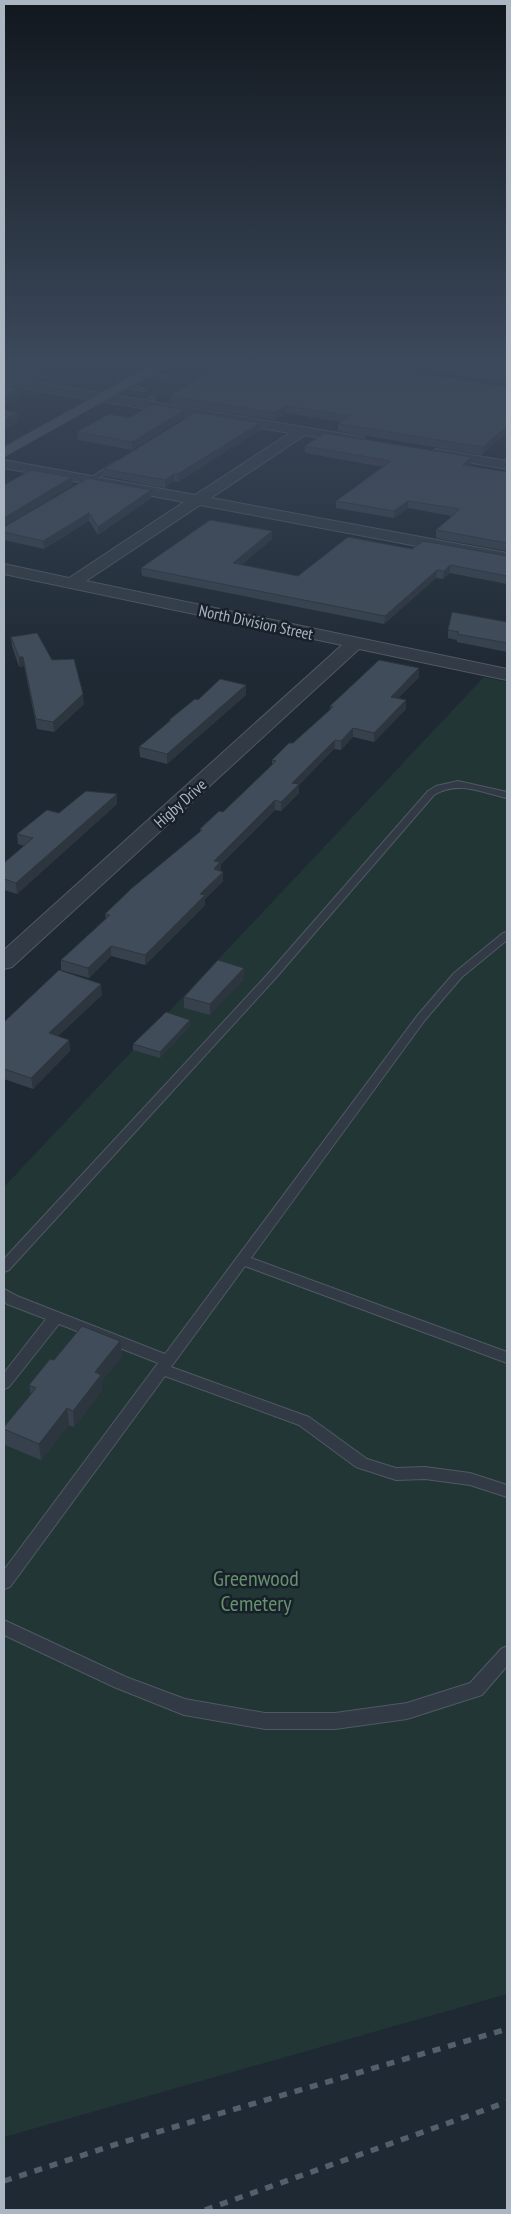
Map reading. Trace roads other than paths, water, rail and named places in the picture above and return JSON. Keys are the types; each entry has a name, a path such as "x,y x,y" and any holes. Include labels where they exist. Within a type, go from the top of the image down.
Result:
{"street":[{"path":"16,466 507,558"},
{"path":"72,583 248,466"},
{"name":"North Division Street","path":"4,568 507,675"},
{"name":"Higby Drive","path":"4,962 356,643"}],"lane":[{"path":"70,492 110,466"},
{"path":"4,1267 270,978 431,793 439,786 450,784 507,795"},
{"path":"4,1582 422,1018 458,975 507,934"},
{"path":"243,1260 507,1358"},
{"path":"4,1294 12,1300 56,1317 165,1365 304,1421 362,1463 396,1474 426,1473 470,1479 507,1490"},
{"path":"4,1383 56,1317"},
{"path":"4,1627 120,1682 184,1706 264,1721 335,1721 407,1711 476,1689 507,1654"}],"railway":[{"path":"4,2181 120,2143 507,2029"},
{"path":"205,2210 507,2102"}],"park label":[{"name":"Greenwood Cemetery","path":"256,1590"}]}
